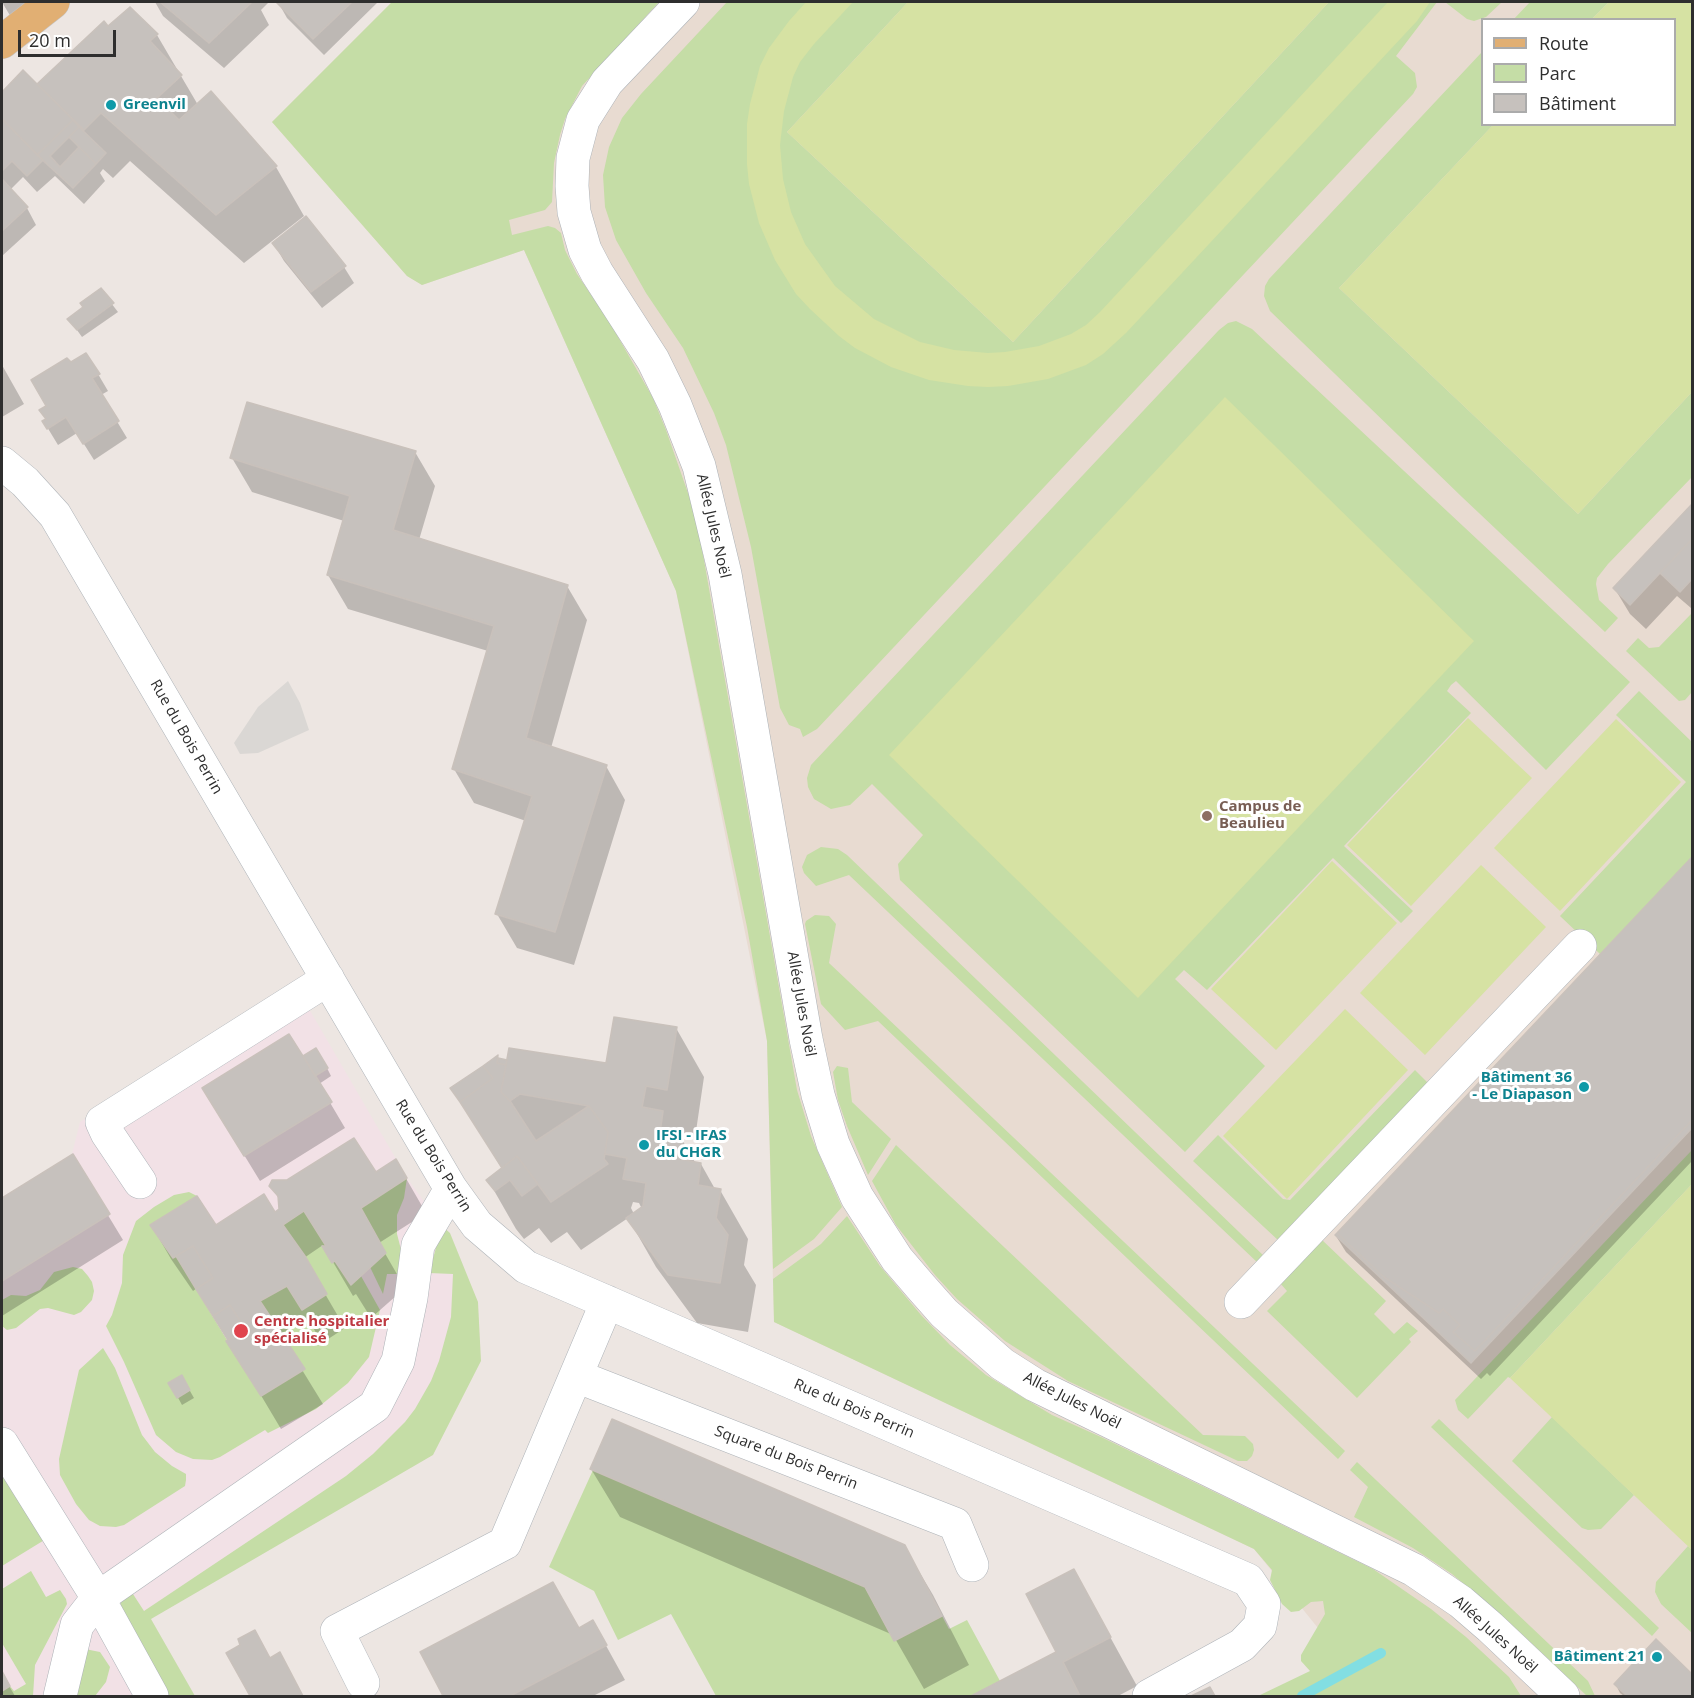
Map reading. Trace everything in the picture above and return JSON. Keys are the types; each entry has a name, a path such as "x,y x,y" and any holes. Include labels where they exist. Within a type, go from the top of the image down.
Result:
{"main road":[{"path":"2,15 19,2"},
{"path":"2,42 53,2"}],"street":[{"name":"Allée Jules Noël","path":"683,2 607,82 583,120 573,158 574,212 585,250 597,273 653,360 675,405 699,466 725,574 806,1039 818,1095 833,1144 857,1197 897,1259 921,1287 952,1319 1002,1364 1035,1385 1414,1570 1461,1602 1563,1696"},
{"name":"Rue du Bois Perrin","path":"2,462 25,482 55,514 451,1189 477,1225 526,1267 1248,1580 1264,1605 1260,1626 1242,1645 1149,1696"},
{"path":"1241,1302 1580,946"},
{"path":"140,1182 102,1122 328,979"},
{"path":"60,1696 77,1625 98,1598 375,1406 398,1361 411,1298 418,1245 451,1189"},
{"path":"363,1683 337,1631 505,1543 607,1302"},
{"name":"Square du Bois Perrin","path":"576,1376 955,1524 972,1565"},
{"path":"2,1444 98,1598 152,1696"}],"shaded area":[{"name":"Campus de Beaulieu","path":"392,2 1692,2 1692,1696 1360,1696 1369,1691 1254,1549 774,1322 767,1041 676,591 524,250 422,285 407,276 272,122"},
{"path":"288,681 300,703 309,730 258,753 240,754 234,743 258,707"},
{"name":"Centre hospitalier spécialisé","path":"294,983 407,1178 442,1226 450,1233 478,1302 481,1361 433,1455 151,1619 195,1696 2,1696 2,1198 72,1154 80,1122"}],"green space":[{"path":"392,2 659,2 582,86 565,119 560,135 554,163 552,202 545,210 509,220 512,235 548,226 561,233 565,250 577,274 610,323 653,398 689,496 701,543 797,1090 811,1136 842,1207 814,1239 773,1269 767,1041 747,927 676,591 524,250 422,285 407,276 272,122"},
{"path":"727,2 908,2 787,132 1013,342 1329,2 1437,2 1396,56 1415,73 1417,87 1413,94 817,729 803,737 800,729 789,725 780,708 751,547 726,445 714,413 683,348 646,293 616,240 605,207 603,175 609,147 622,118 641,94"},
{"path":"806,2 853,2 800,62 793,77 784,111 780,145 783,179 791,212 805,244 835,286 874,319 920,342 954,350 988,353 1039,346 1071,334 1086,325 1388,2 1430,2 1417,21 1126,333 1103,354 1086,365 1048,379 988,387 929,380 891,367 855,348 839,336 796,294 775,260 759,223 749,184 747,124 760,66 769,48"},
{"path":"908,2 1329,2 1013,342 787,132"},
{"path":"1445,2 1502,2 1486,17 1474,21 1467,19"},
{"path":"1530,2 1609,2 1593,18 1515,18"},
{"path":"1609,2 1692,2 1692,392 1578,514 1339,288 1492,126 1676,126 1676,18 1593,18"},
{"path":"1481,53 1481,126 1492,126 1339,288 1578,514 1692,392 1692,477 1597,578 1599,600 1618,618 1605,632 1270,311 1264,296 1265,286 1269,279"},
{"path":"1236,321 1252,329 1630,682 1546,770 1456,681 1451,685 1447,691 1471,713 1344,846 1413,911 1401,923 1333,858 1207,990 1184,970 1175,979 1265,1066 1185,1152 900,880 898,864 923,835 872,784 850,805 831,809 814,799 808,787 807,778 811,765 1219,330 1228,323"},
{"path":"1225,397 1474,641 1138,998 889,755"},
{"path":"1692,613 1692,692 1685,700 1679,701 1626,651 1638,638 1649,648 1659,647"},
{"path":"1639,691 1692,742 1692,857 1600,954 1560,916 1686,782 1616,715"},
{"path":"1468,718 1532,778 1411,906 1347,845"},
{"path":"1616,719 1681,782 1560,911 1494,848"},
{"path":"821,847 838,849 847,855 1265,1257 1259,1264 849,875 816,886 804,873 802,867 807,855"},
{"path":"1332,861 1397,923 1276,1050 1211,989"},
{"path":"1481,865 1546,927 1425,1055 1360,993"},
{"path":"815,915 829,916 836,924 829,963 1345,1451 1338,1459 878,1021 845,1030 821,1004 805,924"},
{"path":"1345,1009 1408,1070 1287,1199 1223,1136"},
{"path":"837,1066 848,1068 852,1102 891,1139 868,1175 838,1100 833,1072"},
{"path":"1415,1070 1429,1084 1279,1241 1193,1161 1218,1135 1283,1199 1290,1200"},
{"path":"896,1145 1203,1435 1245,1436 1253,1444 1252,1456 1247,1461 1238,1461 1068,1381 1005,1341 957,1299 896,1225 872,1181"},
{"path":"1692,1150 1692,1184 1510,1378 1508,1377 1468,1419 1458,1410 1455,1400"},
{"path":"407,1178 404,1198 397,1215 397,1234 405,1265 404,1274 387,1274 383,1294 370,1267 386,1253 361,1208"},
{"path":"1692,1184 1692,1550 1510,1378"},
{"path":"189,1192 197,1196 150,1225 173,1257 176,1256 261,1396 305,1369 260,1301 287,1286 302,1310 283,1225 304,1211 326,1246 322,1246 332,1263 335,1261 351,1285 361,1276 380,1310 369,1357 348,1383 316,1409 268,1433 265,1430 212,1460 193,1459 176,1452 156,1435 106,1326 122,1283 123,1255 136,1221 174,1195"},
{"path":"847,1216 880,1266 921,1315 950,1345 986,1375 1052,1415 1373,1569 1431,1609 1466,1637 1509,1677 1521,1696 1258,1696 1310,1671 1301,1661 1301,1655 1325,1614 1323,1601 1311,1602 1299,1611 1291,1612 1282,1604 1270,1580 1272,1570 1254,1549 774,1322 773,1279 821,1244"},
{"path":"442,1226 450,1233 478,1302 481,1361 433,1455 151,1619 195,1696 169,1696 120,1605 123,1598 131,1591 144,1611 346,1476 373,1454 405,1422 431,1381 451,1317 453,1274 429,1273"},
{"path":"1321,1239 1386,1301 1374,1314 1394,1334 1407,1322 1418,1331 1409,1339 1411,1342 1357,1398 1267,1311 1287,1291 1280,1283"},
{"path":"73,1267 82,1269 92,1282 94,1291 92,1300 81,1312 74,1315 48,1308 40,1309 16,1328 7,1330 2,1326 2,1300 11,1295 26,1296 40,1290 54,1272"},
{"path":"103,1348 115,1368 142,1435 155,1452 186,1474 185,1486 124,1525 116,1527 100,1526 89,1520 76,1504 60,1475 59,1459 79,1370"},
{"path":"1552,1417 1634,1495 1601,1529 1582,1528 1512,1461"},
{"path":"1439,1419 1659,1628 1652,1636 1431,1427"},
{"path":"1357,1462 1588,1681 1595,1696 1587,1696 1508,1621 1452,1574 1413,1548 1354,1517 1368,1487 1350,1470"},
{"path":"2,1468 46,1539 2,1566"},
{"path":"593,1470 865,1587 894,1641 942,1616 949,1629 967,1620 1000,1681 971,1696 716,1696 671,1614 618,1640 594,1591 549,1567"},
{"path":"1688,1546 1692,1550 1692,1633 1661,1604 1655,1592 1656,1582"},
{"path":"31,1571 46,1597 60,1590 67,1604 35,1665 33,1696 2,1696 2,1691 10,1686 14,1691 26,1684 2,1643 2,1589"},
{"path":"85,1649 100,1652 110,1667 106,1682 95,1696 71,1696"}],"building":[{"path":"160,2 252,2 209,43"},
{"path":"276,2 352,2 313,39"},
{"name":"Greenvil","path":"130,7 158,34 150,41 182,75 157,98 179,120 211,91 277,166 216,215 101,113 84,130 37,84 104,21 108,26"},
{"path":"23,70 73,120 37,155 2,119 2,92"},
{"path":"2,119 43,160 27,176 12,161 2,171"},
{"path":"73,120 79,127 50,156 60,167 79,147 96,164 73,188 37,155"},
{"path":"79,127 106,153 96,164 69,137"},
{"path":"2,179 28,207 2,231"},
{"path":"306,216 346,266 311,292 272,243"},
{"path":"101,288 114,303 77,330 67,319 83,307 80,303"},
{"path":"86,353 100,374 92,378 119,421 83,444 66,417 47,429 42,421 46,419 39,410 46,406 31,380 67,358 71,362"},
{"path":"247,402 416,451 393,530 568,585 526,738 607,765 555,932 495,914 532,796 452,769 494,626 327,575 350,496 230,458"},
{"path":"1692,504 1692,539 1630,605 1613,588"},
{"path":"1692,539 1692,579 1680,592 1660,573"},
{"name":"Bâtiment 36 - Le Diapason","path":"1692,857 1692,1120 1475,1351 1453,1332 1460,1325 1443,1309 1439,1313 1384,1277 1337,1233"},
{"name":"IFSI - IFAS du CHGR","path":"614,1017 677,1027 667,1090 646,1086 642,1107 663,1111 660,1133 683,1137 679,1159 701,1163 698,1185 721,1189 716,1218 728,1235 720,1283 668,1275 626,1218 643,1206 646,1183 623,1179 627,1158 605,1154 608,1132 589,1106 520,1094 510,1101 501,1092 509,1048 606,1063"},
{"path":"289,1034 332,1102 244,1156 202,1088"},
{"path":"316,1048 328,1068 315,1076 303,1056"},
{"path":"498,1055 497,1063 506,1065 501,1092 510,1101 536,1141 589,1106 608,1132 604,1159 608,1164 551,1202 517,1156 502,1168 460,1102 493,1078 483,1066"},
{"path":"498,1058 507,1060 506,1065 497,1063"},
{"path":"483,1066 493,1078 460,1102 450,1088"},
{"path":"1692,1120 1692,1128 1471,1363 1335,1235 1337,1233 1384,1277 1439,1313 1443,1309 1460,1325 1453,1332 1475,1351"},
{"path":"354,1138 376,1172 396,1159 407,1178 361,1208 386,1253 351,1285 335,1261 332,1263 322,1246 326,1246 304,1211 283,1225 305,1256 327,1294 302,1310 287,1286 260,1301 305,1369 261,1396 226,1341 245,1329 230,1305 213,1316 196,1289 213,1278 193,1246 173,1258 150,1225 197,1196 216,1225 264,1194 275,1212 279,1209 278,1196 269,1186 272,1180 287,1180"},
{"path":"73,1154 110,1214 2,1281 2,1198"},
{"path":"517,1156 538,1184 522,1196 510,1180 495,1191 486,1180"},
{"path":"193,1246 213,1278 196,1289 176,1256"},
{"path":"230,1305 245,1329 228,1340 213,1316"},
{"path":"182,1375 190,1390 177,1398 168,1383"},
{"path":"612,1419 905,1545 942,1616 894,1641 865,1587 590,1469"},
{"path":"1074,1569 1111,1637 1063,1662 1080,1696 971,1696 1056,1652 1026,1594"},
{"path":"553,1582 579,1628 593,1620 607,1645 510,1696 443,1696 420,1652"},
{"path":"255,1630 270,1658 280,1652 303,1696 250,1696 226,1653 240,1645 238,1639"},
{"name":"Bâtiment 21","path":"1656,1639 1692,1674 1692,1696 1627,1696 1614,1684"},
{"path":"2,1671 10,1686 2,1691"},
{"path":"1210,1687 1215,1696 1191,1696"}],"waterway":[{"path":"1302,1696 1381,1653"}],"place":[{"name":"Greenvil","path":"111,105"},
{"name":"Campus de Beaulieu","path":"1207,816"},
{"name":"Bâtiment 36 - Le Diapason","path":"1584,1087"},
{"name":"IFSI - IFAS du CHGR","path":"644,1145"},
{"name":"Centre hospitalier spécialisé","path":"241,1331"},
{"name":"Bâtiment 21","path":"1657,1657"}]}
